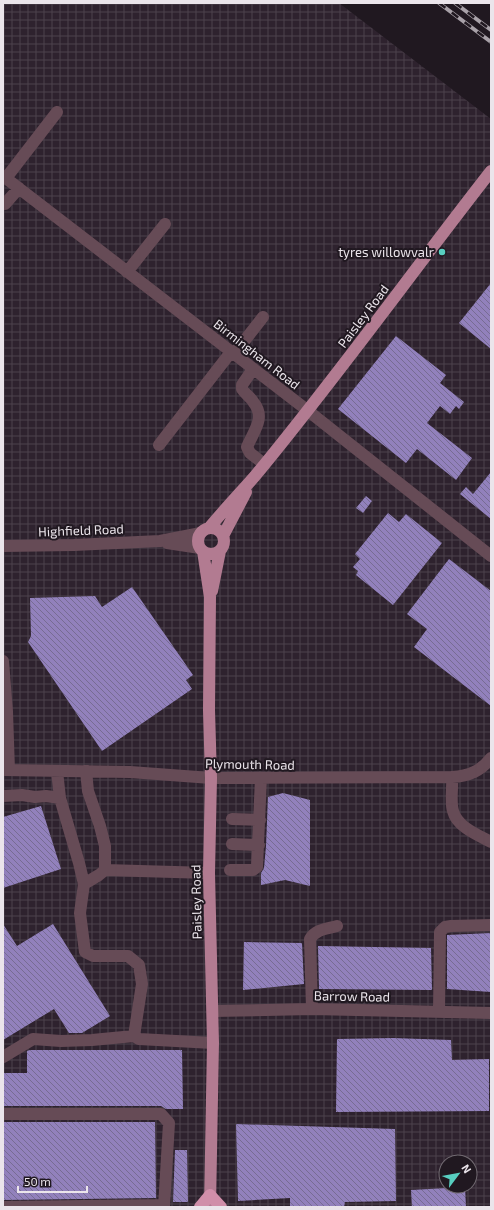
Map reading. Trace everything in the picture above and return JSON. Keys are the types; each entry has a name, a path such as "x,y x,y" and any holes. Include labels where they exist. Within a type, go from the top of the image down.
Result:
{"highway":[{"path":"200,1207 210,1201 220,1207"}],"main road":[{"name":"Paisley Road","path":"205,530 264,464 373,326 491,171"},
{"name":"Paisley Road","path":"223,536 254,476"},
{"path":"217,529 223,536 224,545 220,551 210,554 202,550 198,540 205,530 217,529"},
{"name":"Paisley Road","path":"202,550 210,597 209,710 211,778 209,873 213,1043 210,1201"},
{"name":"Paisley Road","path":"210,597 220,551"}],"street":[{"path":"4,177 58,112"},
{"name":"Birmingham Road","path":"4,177 307,410 491,556"},
{"path":"3,204 5,204 19,188"},
{"path":"127,272 164,224"},
{"path":"159,445 263,316"},
{"path":"254,369 242,386 245,394 254,401 260,415 259,421 247,446 250,453 264,464"},
{"name":"Highfield Road","path":"160,542 205,530"},
{"name":"Highfield Road","path":"3,546 160,542 202,550"},
{"path":"3,661 7,712 6,770"},
{"name":"Plymouth Road","path":"6,770 130,772 211,778 462,777 480,770 491,758"},
{"path":"57,771 60,798 84,884 80,913 86,952 93,956 128,956 139,965 142,984 134,1036"},
{"path":"84,884 99,875 104,870 105,846 88,791 86,772"},
{"path":"452,777 453,811 457,820 472,832 491,842"},
{"path":"230,870 253,870 258,867 261,778"},
{"path":"3,796 22,795 60,798"},
{"path":"232,819 260,820"},
{"path":"232,844 259,845"},
{"path":"104,870 209,873"},
{"path":"439,1012 440,932 445,927 451,926 491,925"},
{"path":"312,1009 310,939 318,930 337,926"},
{"name":"Barrow Road","path":"212,1011 312,1009 491,1012"},
{"path":"3,1057 33,1039 61,1041 134,1036 140,1039 213,1043"},
{"path":"3,1114 161,1114 169,1123 164,1206 3,1207"}],"shaded area":[{"path":"3,3 339,3 491,119 491,1207 3,1207"}],"building":[{"path":"491,283 491,349 459,323"},
{"path":"396,336 446,375 440,383 464,402 459,409 456,406 450,414 440,406 427,423 472,458 456,480 417,449 406,463 338,409"},
{"path":"491,472 491,519 460,494 466,487 473,494"},
{"path":"366,496 372,501 363,513 356,508"},
{"path":"388,513 399,522 406,514 442,543 393,605 356,575 358,571 353,567 360,559 355,554"},
{"path":"449,559 491,591 491,706 414,647 427,629 407,614"},
{"path":"132,587 193,675 186,680 192,689 102,751 28,642 31,636 30,598 95,596 102,607"},
{"path":"283,793 310,800 310,886 285,880 261,885 261,873 264,868 266,846 268,797"},
{"path":"41,806 61,869 3,888 3,817"},
{"path":"3,924 17,946 53,924 110,1016 82,1033 69,1033 54,1009 3,1040"},
{"path":"491,933 491,992 447,989 447,935"},
{"path":"244,942 302,943 304,984 243,990"},
{"path":"318,946 431,948 432,990 319,989"},
{"path":"393,1038 451,1040 452,1060 489,1059 489,1111 336,1112 337,1039"},
{"path":"182,1050 183,1109 166,1109 161,1106 3,1106 3,1073 27,1073 27,1051"},
{"path":"3,1122 155,1122 156,1198 3,1200"},
{"path":"236,1124 395,1129 396,1201 345,1202 344,1207 290,1207 290,1198 238,1201"},
{"path":"175,1150 187,1150 188,1202 173,1202"},
{"path":"438,1188 438,1194 465,1194 466,1207 412,1207 411,1190"}],"railway":[{"path":"439,3 491,42"},
{"path":"455,3 491,30"}],"place":[{"name":"tyres willowvalr","path":"442,252"}]}
